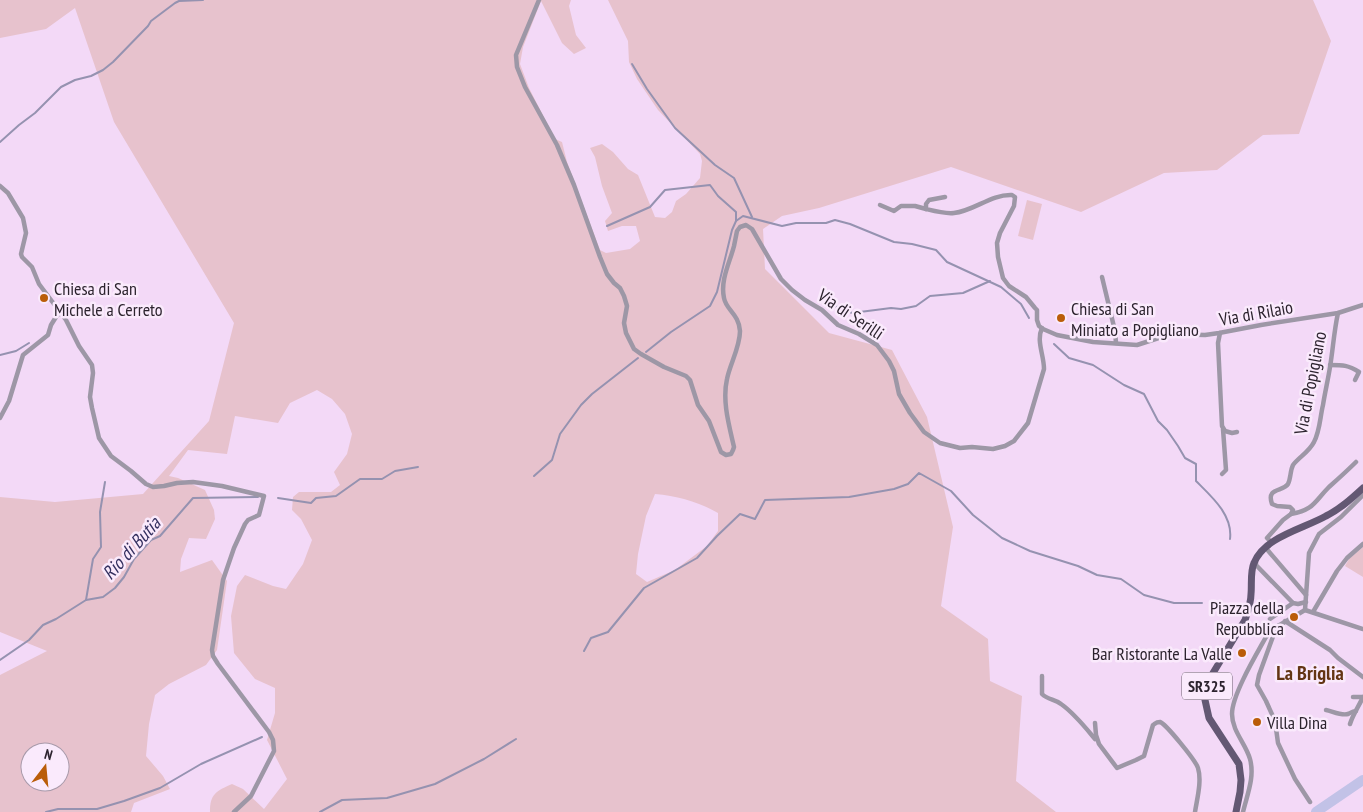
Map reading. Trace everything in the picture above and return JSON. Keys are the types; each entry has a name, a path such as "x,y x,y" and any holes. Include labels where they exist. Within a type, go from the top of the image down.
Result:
{"main road":[{"path":"1256,560 1268,545 1332,513 1363,488"},
{"name":"SR325","path":"1236,812 1241,780 1239,764 1209,718 1204,700 1210,678 1245,620 1251,595 1252,572 1256,560"}],"street":[{"name":"Via di Serilli","path":"539,0 516,55 517,67 525,87 557,145 608,274 624,296 627,306 624,323 626,333 634,348 664,368 686,376 690,380 698,405 709,421 721,452 726,455 731,454 734,447 725,392 726,381 736,351 740,331 736,316 724,298 723,289 737,231 743,225 752,229 787,286 822,310 838,325 876,345 889,361 894,371 899,394 910,413 924,432 940,443 960,448 993,449 1014,442 1032,415 1044,369 1040,333 1042,328"},
{"path":"0,186 8,193 23,218 26,233 22,257 32,267 39,284 53,300 92,365 94,373 90,397 92,408 100,438 111,456 146,484 153,487 193,482 222,486 264,496 259,515 248,520 245,524 223,580 212,650 218,664 273,740 274,751 251,796 234,812"},
{"path":"880,205 894,211 901,206 914,206 933,211 953,213 1002,195 1012,195 1015,197 1014,206 997,243 999,266 1002,278 1009,286 1026,297 1036,308 1037,320 1042,328"},
{"path":"926,209 926,204 929,200 945,197"},
{"path":"1102,278 1115,331 1116,343"},
{"name":"Via di Rilaio","path":"1042,328 1067,337 1093,342 1137,345 1171,334 1205,335 1220,333 1338,313 1363,305"},
{"path":"0,418 9,401 23,355 48,335 51,325 60,312"},
{"name":"Via di Popigliano","path":"1291,514 1292,510 1290,507 1272,504 1272,495 1276,490 1285,488 1294,464 1304,455 1315,440 1319,428 1338,313"},
{"path":"1220,333 1218,343 1226,470 1222,474"},
{"path":"1330,365 1347,365 1353,368 1359,372 1355,380"},
{"path":"1223,429 1228,432 1237,432"},
{"path":"1306,595 1268,545 1267,538 1291,514 1300,512 1316,502 1356,462"},
{"path":"1304,610 1309,553 1319,534 1341,517 1363,496"},
{"path":"1315,612 1337,571 1347,558 1363,544"},
{"path":"1256,560 1255,564 1296,603"},
{"path":"1270,619 1296,603 1306,602"},
{"path":"1243,812 1251,779 1251,765 1248,753 1234,725 1232,711 1245,676 1266,637 1279,625 1304,610 1363,629"},
{"path":"1285,621 1330,650 1363,677"},
{"path":"1274,630 1257,685 1274,721 1278,743 1295,779 1310,802"},
{"path":"1042,676 1042,694 1061,704 1074,715 1100,744 1117,768 1144,756 1153,725 1159,722 1165,726 1198,768 1199,781 1195,812"},
{"path":"1353,698 1363,697"},
{"path":"1350,724 1354,711 1363,697"},
{"path":"1326,710 1343,714 1354,711"},
{"path":"1095,723 1096,735 1100,744"}],"shaded area":[{"path":"0,0 571,0 569,6 576,35 586,48 574,54 562,43 541,1 523,47 520,64 529,88 555,139 562,142 567,162 600,250 606,253 630,249 640,241 636,226 622,226 608,231 605,221 612,213 602,186 595,157 590,148 602,144 613,152 628,169 638,175 655,217 665,218 672,212 676,201 686,194 700,178 702,161 700,154 658,110 637,79 629,62 628,41 608,0 1313,0 1331,41 1299,134 1263,135 1217,170 1164,173 1081,212 951,167 819,208 782,216 763,229 765,269 829,333 892,350 927,417 953,527 941,606 988,639 990,681 1022,696 1016,781 1056,812 210,812 211,801 215,794 232,784 243,789 264,809 287,779 267,740 275,713 275,688 255,679 234,653 231,616 237,586 245,575 286,589 303,564 312,540 301,519 292,510 293,497 299,492 331,492 340,485 334,472 347,454 352,434 345,414 332,399 317,390 290,403 278,423 235,416 227,454 188,450 169,476 205,490 214,510 215,519 206,539 189,538 181,559 180,572 212,560 227,581 217,650 206,665 169,684 155,695 149,724 146,756 163,776 170,789 134,803 131,812 0,812 0,675 47,651 0,632 0,497 55,502 143,494 209,421 234,323 114,122 75,8 46,29 0,38","holes":["655,494 688,500 718,513 718,531 707,546 675,570 647,582 636,574 646,516"]},
{"path":"1027,200 1042,204 1033,240 1018,236"},
{"path":"1363,547 1363,577 1345,566 1349,559"}],"waterway":[{"path":"0,142 35,113 61,87 103,70 113,62 151,21 175,3 179,1 203,0"},
{"path":"632,64 675,128 715,165 734,178 752,217"},
{"path":"607,226 650,207 665,190 710,185 718,196 736,212 736,221"},
{"path":"646,352 671,332 710,306 717,292 732,230 736,221 743,216 782,226 796,223 826,223 835,220 894,242 936,250 947,262 1001,287 1021,304 1029,318"},
{"path":"823,301 852,313 891,308 901,309 916,306 930,296 963,293 990,281"},
{"path":"0,355 16,351 29,343"},
{"path":"1054,344 1069,358 1093,365 1124,385 1144,394 1158,421 1167,430 1185,458 1196,464 1196,481 1215,500 1225,514 1230,530 1230,539"},
{"path":"534,476 552,460 560,434 581,405 638,358"},
{"name":"Rio di Butia","path":"278,498 311,503 316,498 336,496 360,479 382,479 395,471 418,467"},
{"path":"584,651 591,638 608,632 644,588 697,558 740,514 755,519 765,500 849,497 894,489 908,484 919,473 951,491 973,515 1002,538 1030,551 1078,566 1097,575 1121,579 1144,595 1174,603 1202,603"},
{"path":"86,600 93,559 101,547 100,512 105,482"},
{"name":"Rio di Butia","path":"0,660 29,640 43,625 86,600 103,597 115,588 134,559 151,540 160,536 193,498 258,497"},
{"path":"46,812 58,809 97,809 124,801 160,788 201,764 262,737"},
{"path":"320,812 342,800 387,798 435,784 484,759 516,739"},
{"path":"1316,812 1363,780"}],"place":[{"name":"Chiesa di San Michele a Cerreto","path":"44,298"},
{"name":"Chiesa di San Miniato a Popigliano","path":"1061,318"},
{"name":"Piazza della Repubblica","path":"1294,617"},
{"name":"Bar Ristorante La Valle","path":"1242,653"},
{"name":"Villa Dina","path":"1257,722"}],"district":[{"name":"La Briglia","path":"1310,673"}]}
